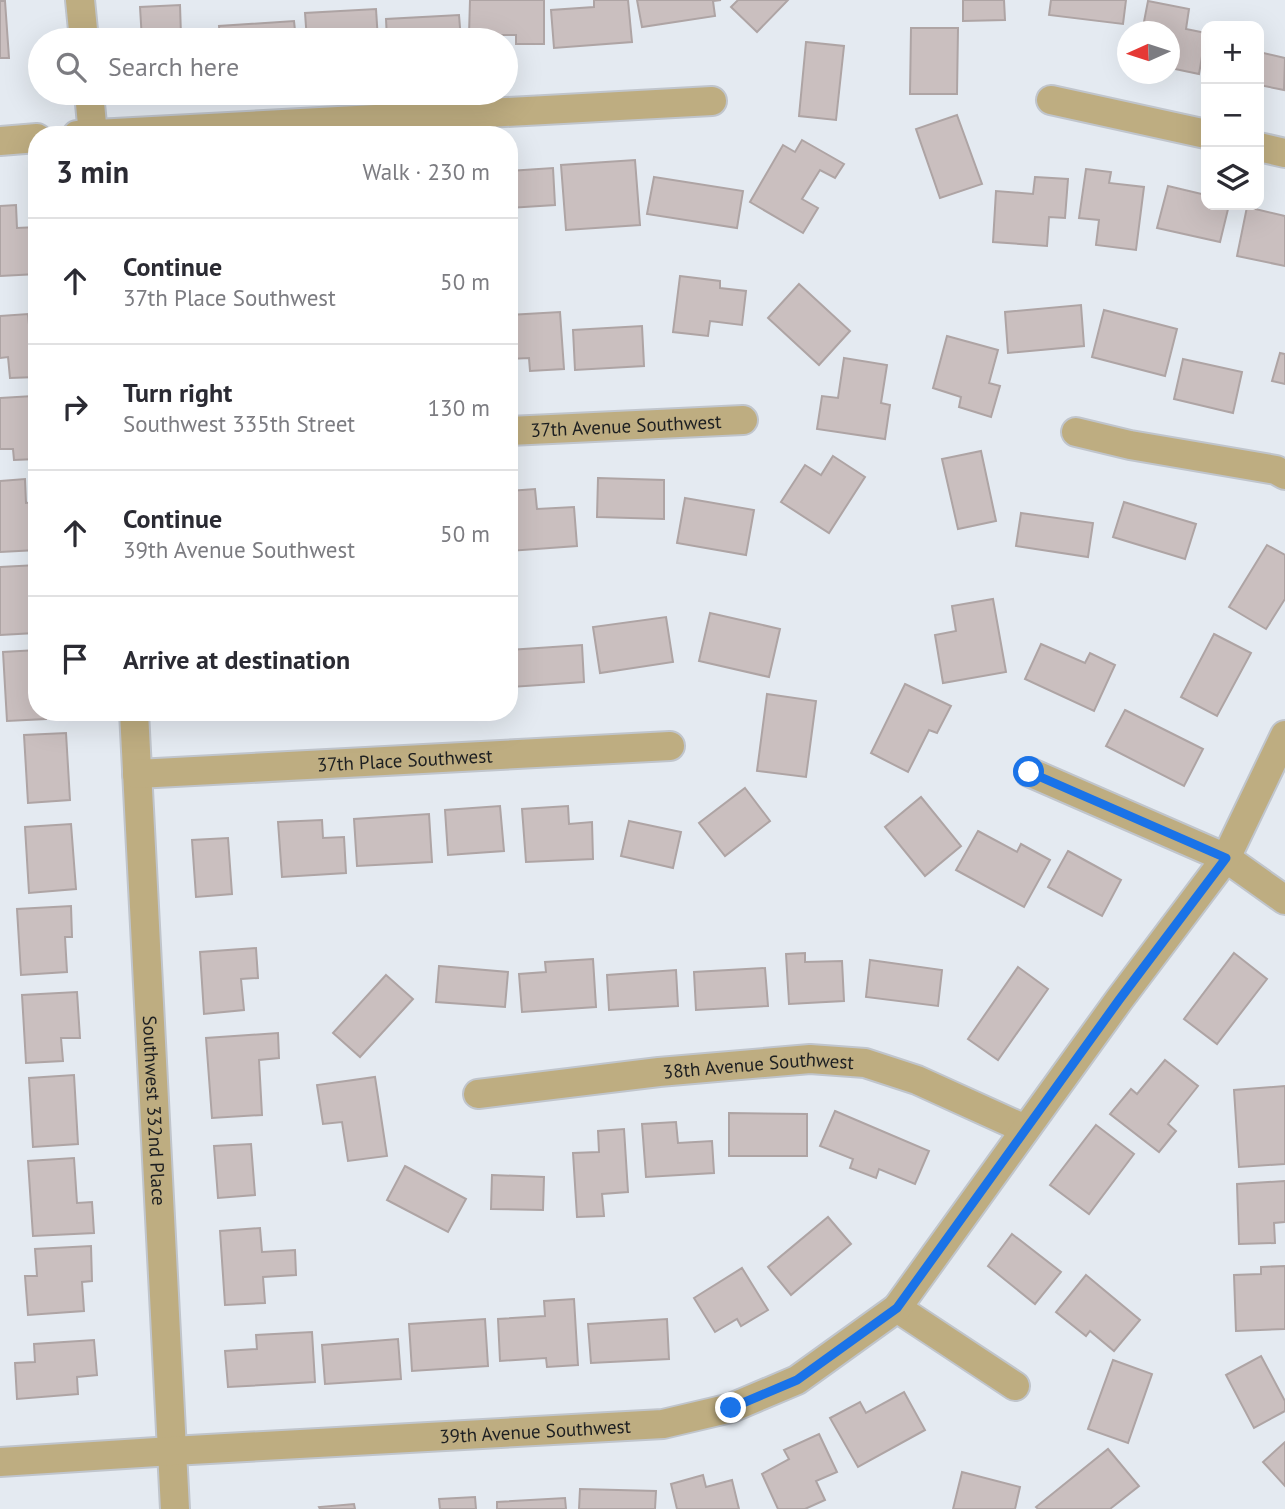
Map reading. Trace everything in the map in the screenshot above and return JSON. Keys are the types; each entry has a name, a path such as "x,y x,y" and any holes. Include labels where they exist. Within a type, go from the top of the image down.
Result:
{"street":[{"path":"80,0 83,28"},
{"path":"1051,100 1201,133"},
{"path":"239,126 712,101"},
{"path":"88,126 89,105"},
{"path":"0,141 28,139"},
{"path":"1263,147 1285,153"},
{"name":"37th Avenue Southwest","path":"518,431 743,420"},
{"path":"1076,432 1130,445 1276,470 1285,475"},
{"name":"Southwest 332nd Place","path":"134,721 175,1509"},
{"name":"39th Avenue Southwest","path":"0,1462 663,1424 731,1408 797,1380 897,1308 1119,1000 1226,858 1285,735"},
{"name":"37th Place Southwest","path":"137,774 670,746"},
{"path":"1029,772 1226,858 1285,900"},
{"name":"38th Avenue Southwest","path":"478,1094 659,1072 810,1059 865,1063 917,1080 1025,1129"},
{"path":"897,1308 1015,1386"}],"building":[{"path":"470,0 544,0 544,44 518,44 518,28 469,28"},
{"path":"594,0 628,0 632,42 554,48 551,10 594,7"},
{"path":"637,0 721,0 713,1 715,16 642,27"},
{"path":"738,0 788,0 757,32 731,7"},
{"path":"963,0 1004,0 1005,20 963,21"},
{"path":"1051,0 1126,0 1123,21 1117,21 1117,23 1049,15"},
{"path":"0,1 5,1 9,58 0,58"},
{"path":"1148,1 1189,9 1186,29 1201,32 1199,74 1180,70 1180,21 1144,21"},
{"path":"180,5 181,28 141,28 140,7"},
{"path":"376,9 377,28 306,28 305,13"},
{"path":"459,15 460,28 386,28 386,19"},
{"path":"294,21 295,28 219,28"},
{"path":"911,28 958,28 957,94 910,94"},
{"path":"806,42 844,46 836,120 799,116"},
{"path":"1264,53 1285,58 1284,90 1264,86"},
{"path":"957,115 982,184 940,198 916,129"},
{"path":"802,140 844,164 835,178 820,170 802,199 818,208 803,233 750,202 783,145 795,152"},
{"path":"635,160 640,225 566,230 561,165"},
{"path":"553,168 555,205 518,207 518,170"},
{"path":"1086,169 1111,172 1109,183 1144,187 1136,250 1096,245 1099,220 1079,218"},
{"path":"654,177 743,191 737,228 647,214"},
{"path":"1035,177 1068,179 1065,218 1049,217 1047,246 993,242 996,191 1033,194"},
{"path":"1168,186 1201,194 1201,210 1228,210 1220,242 1157,228"},
{"path":"16,205 17,228 28,227 28,274 0,276 0,206"},
{"path":"1246,210 1285,216 1285,266 1237,256"},
{"path":"680,276 720,281 720,288 746,291 742,325 710,321 708,336 673,332"},
{"path":"799,284 850,331 819,365 768,318"},
{"path":"1081,305 1084,346 1008,353 1005,312"},
{"path":"1104,310 1177,329 1165,376 1092,357"},
{"path":"560,312 564,369 530,371 529,358 518,359 518,314"},
{"path":"28,314 28,377 10,378 8,357 0,358 0,316"},
{"path":"642,326 644,366 575,370 573,330"},
{"path":"947,336 998,350 989,383 1000,386 991,417 959,407 961,397 933,388"},
{"path":"1280,353 1285,354 1285,384 1272,381"},
{"path":"844,358 887,365 881,403 890,405 885,439 817,429 822,396 838,398"},
{"path":"1183,359 1242,372 1233,413 1174,399"},
{"path":"28,396 28,459 14,460 13,449 0,449 0,398"},
{"path":"981,451 996,521 958,529 942,459"},
{"path":"833,456 865,477 829,533 781,502 805,465 821,475"},
{"path":"598,478 664,480 664,519 597,517"},
{"path":"25,479 28,550 0,552 0,481"},
{"path":"535,489 537,509 574,507 577,546 518,550 518,490"},
{"path":"685,498 754,510 746,555 677,543"},
{"path":"1124,502 1196,524 1185,559 1113,537"},
{"path":"1021,513 1093,523 1088,557 1016,546"},
{"path":"1267,545 1285,555 1285,599 1266,629 1229,607"},
{"path":"28,565 28,633 0,635 0,567"},
{"path":"993,599 1006,672 943,683 935,635 956,631 952,606"},
{"path":"710,613 780,629 769,677 699,661"},
{"path":"666,617 673,662 600,673 593,627"},
{"path":"1214,634 1251,653 1217,716 1181,697"},
{"path":"1041,644 1085,663 1090,653 1115,665 1094,711 1025,679"},
{"path":"582,645 584,682 518,687 518,649"},
{"path":"28,651 28,720 7,721 3,652"},
{"path":"905,684 951,706 937,733 929,730 908,772 871,753"},
{"path":"767,694 816,701 806,777 757,771"},
{"path":"1125,710 1203,749 1184,786 1106,746"},
{"path":"66,733 70,800 28,803 24,735"},
{"path":"745,788 770,821 725,856 699,823"},
{"path":"921,797 961,846 925,876 885,827"},
{"path":"500,806 504,851 448,855 445,810"},
{"path":"568,806 569,824 592,822 593,859 526,862 522,809"},
{"path":"429,814 432,862 357,866 354,819"},
{"path":"322,820 323,838 344,837 346,873 282,877 278,822"},
{"path":"629,821 681,832 673,868 621,856"},
{"path":"71,824 76,889 29,893 25,827"},
{"path":"978,831 1017,852 1021,844 1050,860 1024,907 956,870"},
{"path":"228,838 232,894 196,897 192,840"},
{"path":"1068,851 1121,880 1102,916 1048,887"},
{"path":"71,906 72,937 65,937 67,972 21,975 17,909"},
{"path":"256,948 258,978 241,979 244,1010 204,1014 200,952"},
{"path":"805,953 805,962 842,961 844,1001 789,1004 786,954"},
{"path":"1234,953 1267,979 1217,1044 1184,1019"},
{"path":"593,959 596,1007 522,1012 519,974 546,972 545,962"},
{"path":"870,960 942,970 938,1006 866,997"},
{"path":"439,966 508,972 505,1007 436,1002"},
{"path":"1018,967 1048,989 998,1060 968,1039"},
{"path":"765,968 768,1006 696,1010 694,972"},
{"path":"676,970 678,1006 609,1010 607,975"},
{"path":"386,975 413,999 360,1057 333,1033"},
{"path":"77,992 80,1038 61,1038 63,1061 26,1063 22,995"},
{"path":"278,1033 279,1058 259,1060 262,1115 212,1118 206,1038"},
{"path":"1165,1060 1198,1086 1168,1124 1176,1131 1159,1152 1110,1114 1131,1089 1137,1094"},
{"path":"74,1075 78,1144 33,1147 29,1078"},
{"path":"375,1077 387,1156 348,1161 342,1122 323,1124 317,1085"},
{"path":"1285,1086 1285,1164 1239,1167 1234,1090"},
{"path":"835,1111 929,1151 915,1184 879,1169 876,1178 850,1168 853,1159 820,1146"},
{"path":"729,1113 807,1114 807,1156 729,1156"},
{"path":"676,1122 678,1143 712,1141 714,1173 646,1177 642,1124"},
{"path":"1096,1125 1134,1154 1089,1214 1050,1185"},
{"path":"624,1129 628,1192 602,1194 604,1216 577,1217 573,1153 599,1152 598,1131"},
{"path":"251,1144 255,1195 218,1198 214,1146"},
{"path":"74,1158 77,1203 92,1202 94,1233 33,1236 28,1161"},
{"path":"405,1166 466,1199 448,1232 387,1200"},
{"path":"492,1175 544,1177 543,1210 491,1209"},
{"path":"1285,1181 1285,1222 1274,1223 1275,1243 1239,1244 1237,1184"},
{"path":"828,1217 851,1244 791,1295 768,1267"},
{"path":"260,1228 262,1252 295,1250 296,1275 263,1277 265,1303 225,1305 220,1231"},
{"path":"1012,1234 1061,1272 1035,1304 988,1266"},
{"path":"91,1246 92,1281 82,1282 84,1311 28,1315 25,1276 37,1276 35,1249"},
{"path":"1285,1266 1285,1329 1236,1331 1234,1275 1261,1274 1261,1267"},
{"path":"742,1268 768,1310 741,1326 737,1319 715,1332 694,1298"},
{"path":"1086,1275 1140,1320 1114,1351 1090,1331 1086,1336 1056,1312"},
{"path":"574,1299 578,1365 547,1367 546,1358 500,1361 498,1319 545,1316 544,1301"},
{"path":"485,1319 488,1366 412,1371 409,1324"},
{"path":"667,1319 669,1359 591,1363 588,1324"},
{"path":"312,1332 315,1382 228,1387 225,1351 257,1349 256,1335"},
{"path":"398,1339 401,1379 325,1384 322,1345"},
{"path":"94,1340 97,1375 77,1377 78,1394 17,1399 15,1363 35,1362 34,1344"},
{"path":"1261,1356 1285,1401 1285,1411 1254,1428 1226,1375"},
{"path":"1113,1360 1152,1374 1128,1443 1088,1429"},
{"path":"904,1392 925,1430 858,1467 830,1418 860,1402 866,1413"},
{"path":"819,1434 837,1472 816,1481 825,1500 805,1509 778,1509 762,1474 789,1459 784,1450"},
{"path":"1285,1442 1285,1486 1263,1462"},
{"path":"1108,1449 1139,1486 1110,1509 1036,1507"},
{"path":"962,1472 1020,1487 1015,1509 953,1509"},
{"path":"703,1475 706,1487 732,1480 739,1509 677,1509 671,1484"},
{"path":"580,1489 656,1491 655,1509 579,1509"},
{"path":"475,1497 476,1509 440,1509 439,1499"},
{"path":"565,1498 566,1509 497,1509 497,1502"},
{"path":"354,1504 355,1509 319,1507"}],"route":[{"path":"731,1408 797,1380 897,1308 1119,1000 1226,858 1029,772"}]}
